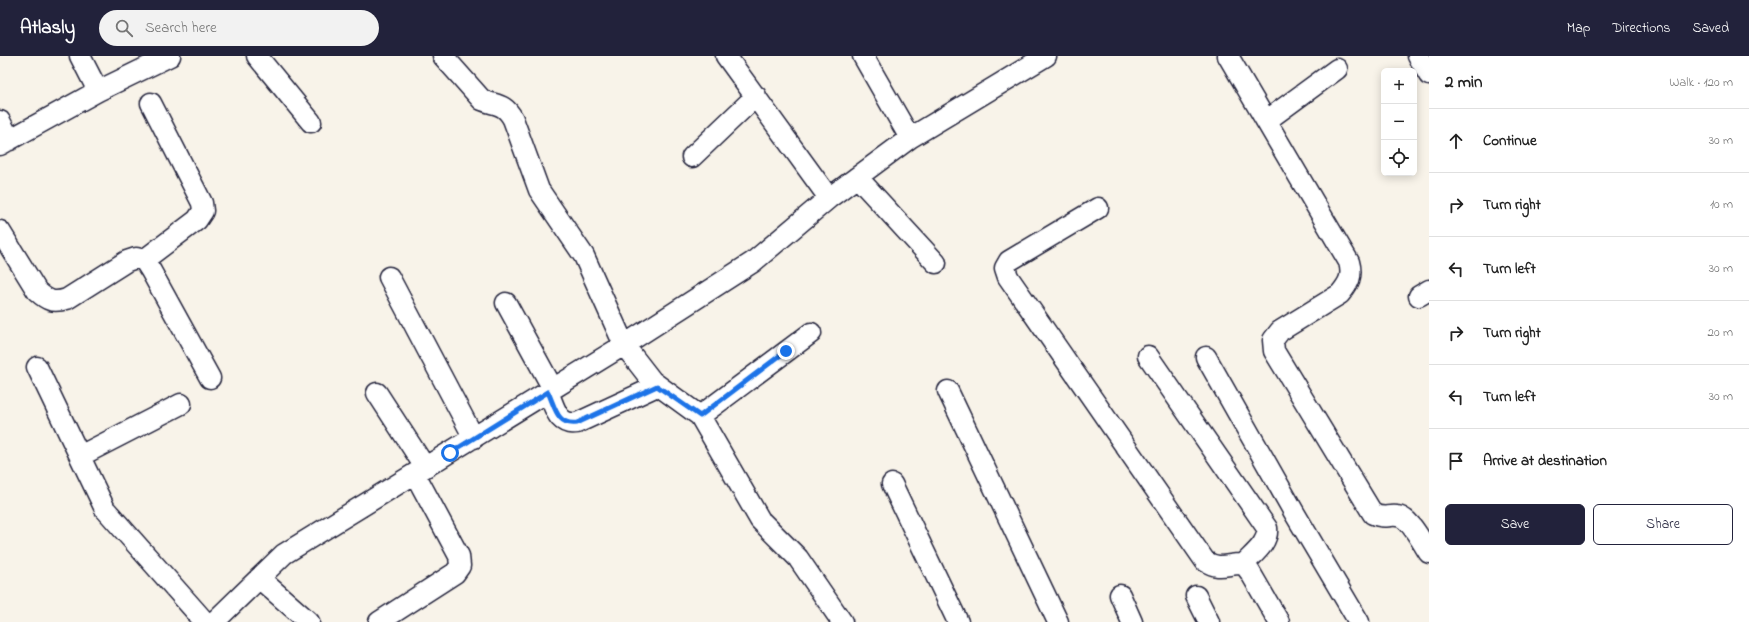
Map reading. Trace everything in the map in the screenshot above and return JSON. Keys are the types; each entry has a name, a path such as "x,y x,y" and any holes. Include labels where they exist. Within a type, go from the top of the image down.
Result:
{"street":[{"path":"80,56 98,91"},
{"path":"0,121 5,143 98,91 170,56"},
{"path":"257,56 311,122"},
{"path":"443,56 482,100 491,104 501,105 508,111 513,119 539,190 584,256 624,345 657,386 700,416 760,520 798,558 842,622"},
{"path":"726,56 829,198"},
{"path":"863,56 910,138"},
{"path":"214,622 284,554 624,345 753,262 829,198 910,138 1046,56"},
{"path":"1228,56 1348,262 1351,272 1346,286 1340,294 1280,331 1273,340 1274,351 1373,514 1381,518 1399,516 1407,520 1426,543"},
{"path":"1418,56 1429,75"},
{"path":"1266,121 1337,68"},
{"path":"692,157 756,96"},
{"path":"144,260 197,220 203,211 202,203 151,103"},
{"path":"857,177 936,263"},
{"path":"1098,208 1009,261 1005,268 1008,277 1205,561 1214,567 1244,564 1264,543 1268,536 1267,528 1148,356"},
{"path":"0,231 37,291 46,298 56,302 67,298 127,261 136,258 144,260 151,270 210,378"},
{"path":"389,277 474,438"},
{"path":"506,302 550,391 560,419 566,423 577,423 657,386"},
{"path":"700,416 811,333"},
{"path":"1206,356 1295,514 1359,622"},
{"path":"37,367 105,509 205,622"},
{"path":"948,391 1058,622"},
{"path":"377,394 420,470 458,556 460,566 455,573 379,622"},
{"path":"80,456 181,404"},
{"path":"892,484 958,622"},
{"path":"1244,564 1279,622"},
{"path":"259,578 309,622"},
{"path":"1120,595 1132,622"},
{"path":"1196,596 1209,622"}],"route":[{"path":"450,453 548,392 560,419 571,424 577,423 657,386 700,416 786,351"}]}
